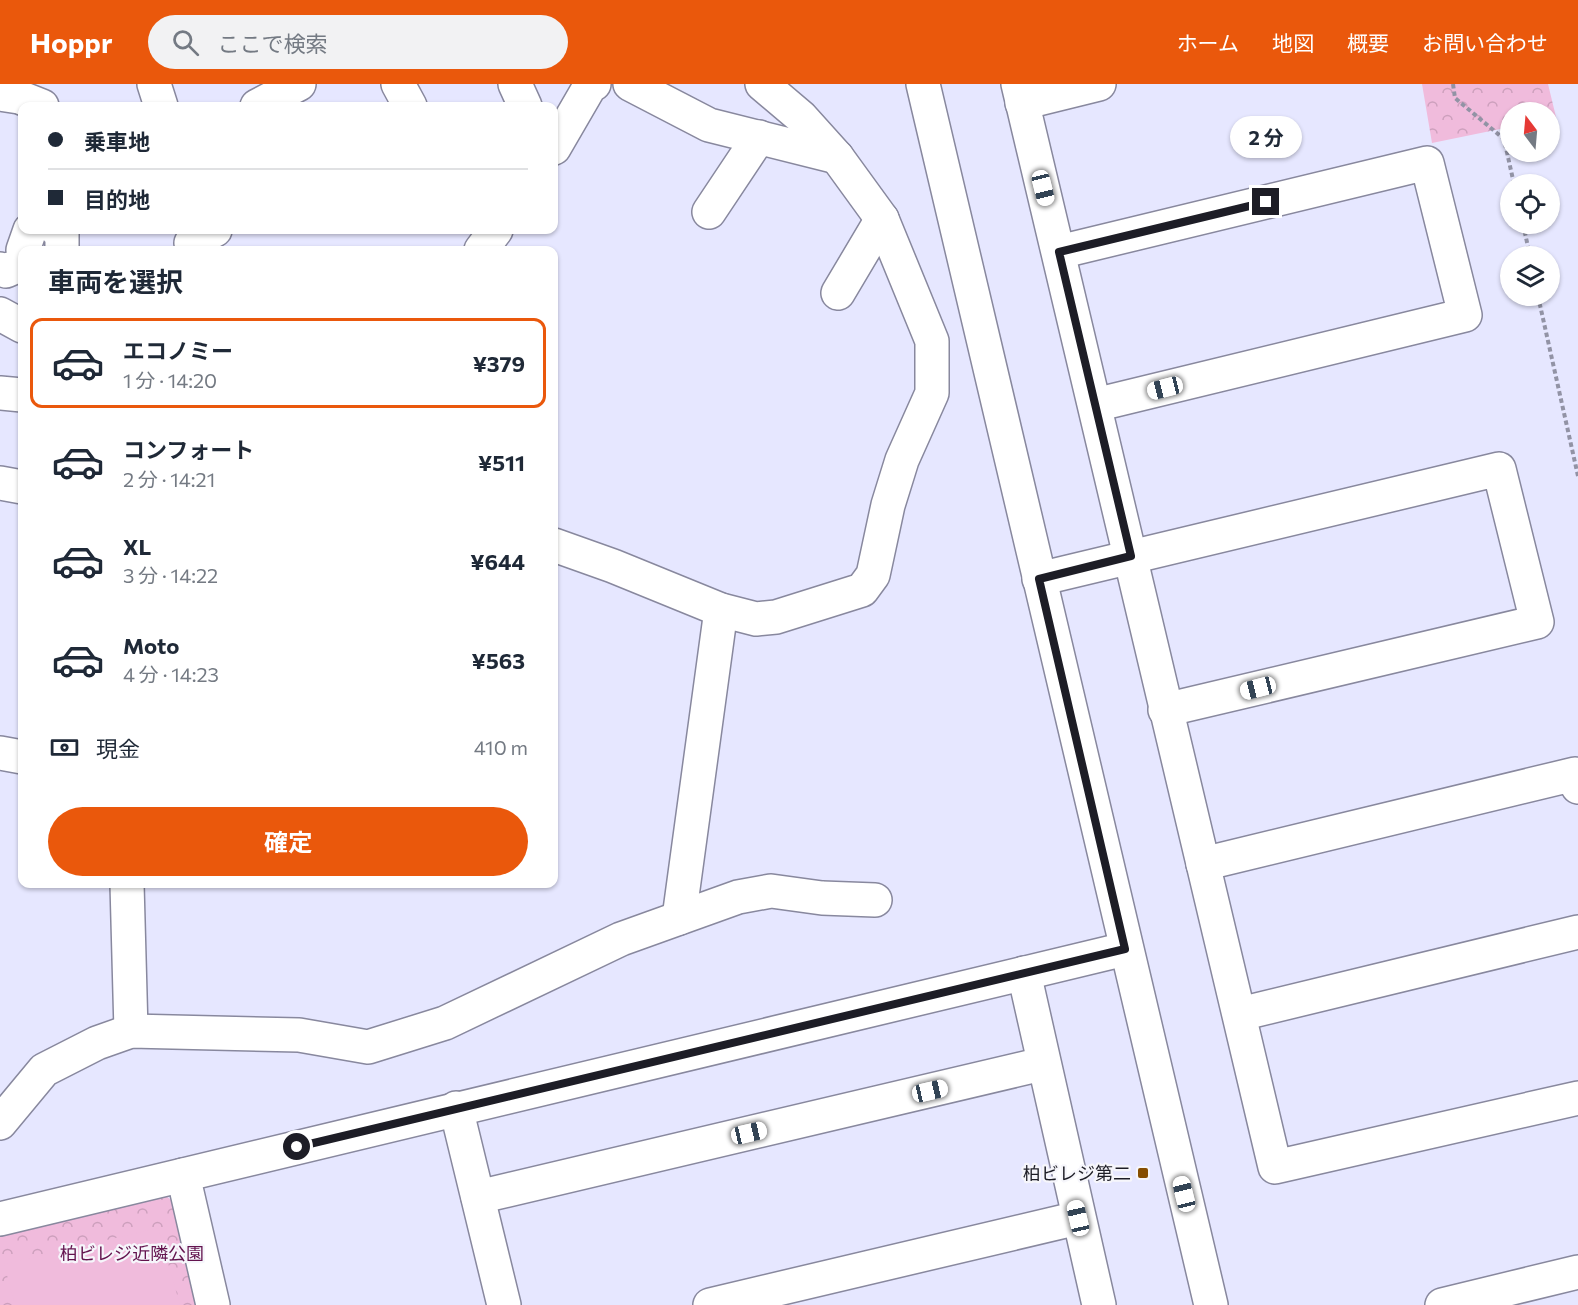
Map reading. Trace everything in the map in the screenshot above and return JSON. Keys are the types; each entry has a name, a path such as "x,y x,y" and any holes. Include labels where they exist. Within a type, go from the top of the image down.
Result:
{"street":[{"path":"154,84 160,102"},
{"path":"265,102 299,84"},
{"path":"398,84 408,102"},
{"path":"515,84 523,102"},
{"path":"558,135 590,86 594,84"},
{"path":"630,84 709,125 837,157"},
{"path":"558,546 721,610 756,619 776,617 862,591 873,574 888,505 902,460 932,393 932,341 882,219 837,157 801,117 762,84"},
{"path":"923,84 1125,949 1211,1305"},
{"path":"1099,84 1020,93 1275,1167 1578,1098"},
{"path":"0,94 32,102"},
{"path":"709,212 759,137"},
{"path":"1059,252 1427,163 1465,315 1095,405"},
{"path":"838,293 882,219"},
{"path":"0,269 6,271 18,266"},
{"path":"0,314 18,325"},
{"path":"0,393 18,395"},
{"path":"1039,579 1499,469 1537,621 1166,710"},
{"path":"0,483 18,486"},
{"path":"679,918 721,610"},
{"path":"0,753 18,756"},
{"path":"1203,864 1575,774 1578,787"},
{"path":"127,888 131,1031"},
{"path":"0,1123 44,1070 98,1043 131,1031 298,1035 368,1047 445,1023 621,939 738,897 771,891 822,898 875,900"},
{"path":"1240,1014 1578,932"},
{"path":"0,1218 1125,949"},
{"path":"1024,973 1042,1064 1099,1305"},
{"path":"478,1197 1042,1064"},
{"path":"456,1108 504,1305"},
{"path":"183,1175 213,1305"},
{"path":"710,1305 1078,1218"},
{"path":"1442,1305 1578,1272"}],"path":[{"path":"1453,84 1455,98 1504,139 1512,174"},
{"path":"1540,306 1578,476"}],"green space":[{"path":"1422,84 1548,84 1552,102 1500,102 1500,129 1432,143"},
{"name":"柏ビレジ近隣公園","path":"162,1193 174,1202 198,1305 0,1305 0,1230"},
{"path":"158,1228 180,1305 15,1305 4,1264"}],"place":[{"name":"柏ビレジ第二","path":"1143,1173"}],"route":[{"path":"297,1147 1125,949 1039,579 1131,556 1059,252 1266,202"}]}
